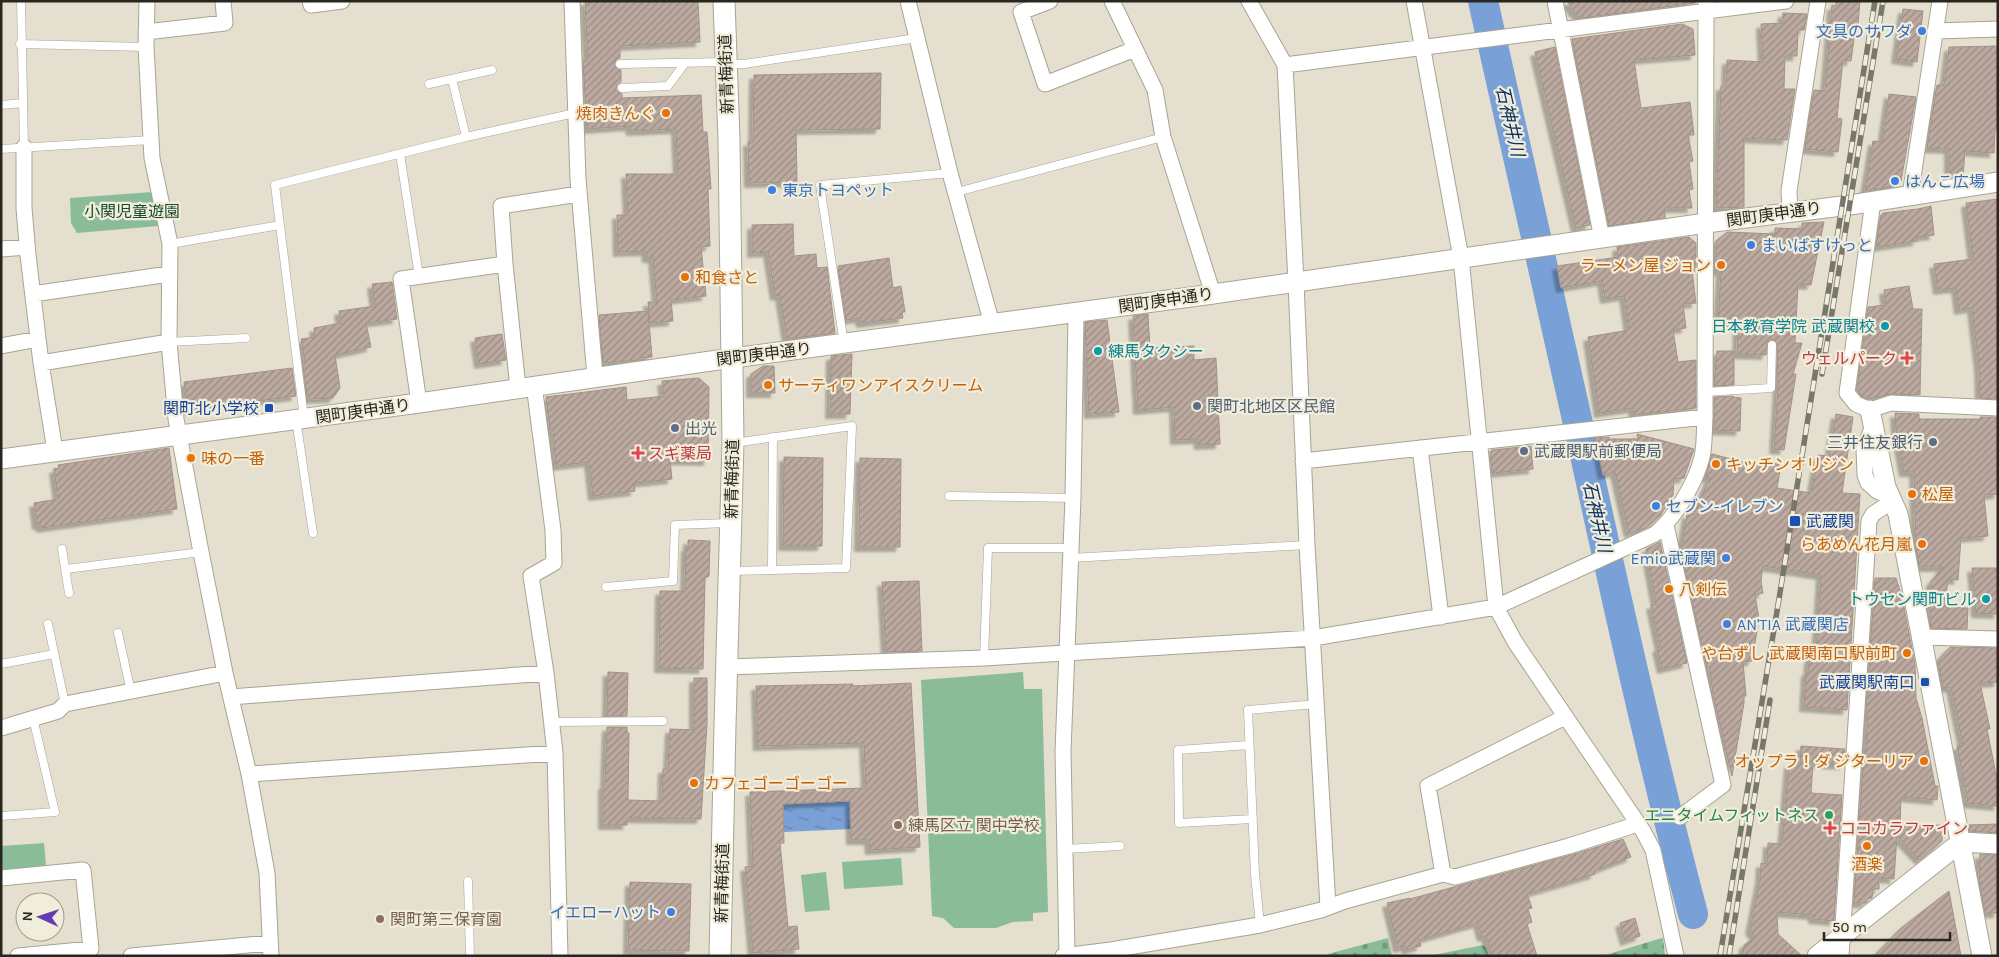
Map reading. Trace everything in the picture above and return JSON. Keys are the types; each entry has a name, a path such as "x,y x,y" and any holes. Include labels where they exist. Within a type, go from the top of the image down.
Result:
{"main road":[{"name":"新青梅街道","path":"720,956 733,443 733,358 724,1"}],"street":[{"path":"131,956 270,949 267,873 249,774 225,673 179,434 169,342 170,244 152,158 146,47 147,1"},
{"path":"146,32 226,24 223,1"},
{"path":"310,1 311,5 342,1"},
{"path":"572,1 579,194 595,376"},
{"path":"908,1 950,173 957,192 992,324"},
{"path":"1050,1 1021,12 1045,84 1135,49"},
{"path":"1112,1 1155,90 1163,137 1213,294"},
{"path":"1249,1 1284,65 1296,282 1307,545 1328,907"},
{"path":"1414,1 1424,46 1461,258 1496,607 1514,642 1638,824 1653,850 1676,956"},
{"path":"1555,1 1602,238"},
{"path":"1284,65 1424,46 1501,38 1706,6 1786,1"},
{"path":"1790,212 1789,191 1818,1"},
{"path":"1910,196 1940,1"},
{"path":"726,667 984,658 1313,638 1496,607 1655,534 1666,524 1695,477 1702,456 1705,417 1706,6"},
{"path":"1936,31 1998,29"},
{"path":"24,147 24,208 27,247 41,362 55,451"},
{"name":"関町庚申通り","path":"1,459 419,403 595,376 1213,294 1998,182"},
{"path":"560,956 556,753 531,576 554,563 552,530 505,264 500,206 579,194"},
{"path":"1873,201 1847,393 1872,418 1890,499 1898,514 1982,956"},
{"path":"1,249 27,247"},
{"path":"419,403 401,279 505,264"},
{"path":"33,294 169,274"},
{"path":"1067,955 1063,751 1073,498 1076,312"},
{"path":"1,346 38,339"},
{"path":"41,362 169,342"},
{"path":"1872,418 1891,404 1998,408"},
{"path":"1303,461 1705,417"},
{"path":"1420,448 1441,617"},
{"path":"1841,946 1869,521 1873,514 1890,499"},
{"path":"1666,524 1723,785 1680,817"},
{"path":"1922,638 1998,640"},
{"path":"1,728 58,711 65,704 225,673"},
{"path":"231,696 546,673"},
{"path":"1443,874 1428,786 1565,717"},
{"path":"249,774 556,753"},
{"path":"1063,956 1112,953 1260,925 1443,874 1454,877 1569,846 1638,824"},
{"path":"1817,956 1841,946 1961,842 1998,844"},
{"path":"1,878 83,870 95,952 18,956"}],"lane":[{"path":"21,1 20,44 24,147"},
{"path":"620,64 744,64 917,38"},
{"path":"20,44 146,47"},
{"path":"622,88 668,86 685,63"},
{"path":"429,84 492,70"},
{"path":"452,79 466,137"},
{"path":"1,105 23,103"},
{"path":"313,533 275,185 466,137 575,113"},
{"path":"957,192 1163,137"},
{"path":"1,149 151,140"},
{"path":"400,154 419,276"},
{"path":"844,344 820,185 950,173"},
{"path":"170,244 280,225"},
{"path":"169,342 246,338"},
{"path":"1705,392 1771,388 1772,345"},
{"path":"730,571 846,568 852,426 733,443"},
{"path":"772,570 773,437"},
{"path":"949,496 1073,498"},
{"path":"606,587 673,581 675,525 731,523"},
{"path":"984,658 988,548 1070,553 1307,545"},
{"path":"62,549 69,593"},
{"path":"66,570 201,552"},
{"path":"48,624 65,704"},
{"path":"118,633 131,692"},
{"path":"1,664 54,654"},
{"path":"1260,925 1255,874 1248,710 1317,704"},
{"path":"1,816 55,812 33,718"},
{"path":"553,722 663,720"},
{"path":"1249,745 1178,750 1179,823 1253,819"},
{"path":"1065,849 1120,846"},
{"path":"468,881 470,956"}],"green space":[{"name":"小関児童遊園","path":"153,192 158,226 77,233 71,223 70,198"},
{"path":"1023,672 1024,689 1042,689 1048,912 1033,913 1033,921 1013,922 996,928 954,928 943,918 932,916 921,680"},
{"path":"44,843 46,866 1,870 1,846"},
{"path":"901,858 903,885 844,889 842,862"},
{"path":"826,872 830,910 805,912 801,875"},
{"path":"1388,938 1392,956 1328,956 1328,954"},
{"path":"1662,938 1665,956 1602,956"},
{"path":"1483,945 1489,956 1429,956"}],"water":[{"path":"850,801 851,829 784,832 783,804"}],"building":[{"path":"585,1 698,1 700,42 620,46 620,58 614,64 617,69 621,70 621,82 617,85 616,89 622,94 622,98 701,95 703,132 707,132 711,189 708,189 710,246 701,247 706,296 671,300 673,321 650,323 648,302 657,302 653,258 647,258 646,251 618,252 617,215 628,215 626,174 678,174 676,129 631,131 630,126 587,129 583,61 588,60"},
{"path":"1567,1 1697,1 1695,3 1582,18 1574,12"},
{"path":"1836,1 1860,1 1851,61 1843,60 1837,118 1842,119 1838,152 1805,149 1814,90 1825,91 1832,6 1836,6"},
{"path":"1903,9 1923,11 1917,62 1896,59"},
{"path":"1783,13 1807,14 1804,30 1798,30 1797,56 1785,56 1784,89 1795,89 1787,140 1744,138 1744,207 1716,208 1721,86 1726,86 1727,60 1763,62 1761,24 1782,23"},
{"path":"1682,24 1693,29 1695,55 1634,60 1641,108 1690,102 1694,135 1688,135 1693,161 1689,162 1693,189 1689,190 1692,208 1665,208 1665,218 1609,226 1572,39"},
{"path":"1998,46 1998,130 1995,130 1994,153 1965,151 1963,176 1949,178 1949,149 1927,148 1937,85 1944,85 1949,47"},
{"path":"1555,47 1590,225 1576,228 1535,52"},
{"path":"881,73 880,129 796,130 797,182 749,183 748,142 753,142 754,75"},
{"path":"1889,94 1916,97 1901,181 1896,186 1865,191 1873,141 1882,142"},
{"path":"1998,199 1998,399 1980,398 1979,366 1972,308 1959,310 1956,288 1938,290 1934,264 1973,259 1966,203"},
{"path":"1931,206 1934,235 1917,237 1917,241 1876,247 1881,215 1883,213"},
{"path":"1824,222 1811,285 1798,284 1795,343 1802,343 1793,374 1796,374 1784,450 1774,449 1778,386 1777,343 1773,339 1768,342 1766,355 1737,354 1738,325 1718,324 1721,271 1716,271 1716,241 1727,232 1775,234 1775,228 1802,229 1802,223"},
{"path":"793,224 794,256 816,254 817,268 827,267 835,333 787,339 780,295 775,296 768,252 752,253 752,225"},
{"path":"1689,237 1696,243 1696,271 1692,271 1696,303 1683,304 1686,328 1673,330 1678,362 1696,360 1696,408 1634,415 1633,408 1599,413 1588,337 1629,330 1624,296 1605,299 1602,281 1561,288 1557,266 1618,257 1617,247"},
{"path":"889,258 893,288 901,286 905,312 902,312 903,318 861,323 860,318 846,320 838,266"},
{"path":"392,282 397,319 366,323 371,347 335,355 340,388 333,398 309,399 303,367 305,362 301,339 315,337 314,328 341,323 339,311 375,306 372,284"},
{"path":"1909,286 1913,309 1922,309 1920,395 1891,394 1868,399 1857,390 1868,307 1886,305 1884,290"},
{"path":"648,311 652,357 603,363 599,315"},
{"path":"1148,314 1150,348 1194,346 1194,360 1216,358 1220,444 1199,445 1198,439 1175,440 1174,407 1138,410 1133,316"},
{"name":"練馬タクシー","path":"1107,320 1119,412 1089,414 1085,322"},
{"path":"502,334 506,360 479,364 475,338"},
{"path":"1717,351 1734,351 1734,385 1714,386"},
{"path":"852,354 850,414 830,414 831,356"},
{"path":"763,366 774,366 775,393 751,393 751,374"},
{"path":"292,368 296,396 188,410 184,382"},
{"path":"699,378 709,387 708,461 670,460 672,479 634,483 635,491 593,496 589,462 556,466 553,429 550,429 546,397 626,387 627,400 664,396 662,381"},
{"path":"1733,396 1741,398 1740,431 1714,430 1714,397"},
{"path":"1895,413 1919,414 1919,419 1981,419 1980,417 1998,417 1998,494 1984,495 1988,536 1961,538 1958,580 1948,579 1945,607 1968,608 1967,629 1931,628 1931,582 1943,567 1919,567 1916,547 1914,472 1904,472"},
{"path":"1836,414 1853,417 1842,493 1860,494 1847,710 1804,707 1806,672 1808,672 1810,652 1816,652 1821,575 1763,566 1761,581 1763,593 1755,595 1759,619 1752,661 1743,662 1746,696 1744,696 1732,776 1713,695 1710,668 1707,668 1681,551 1687,514 1693,515 1710,477 1705,478 1712,454 1762,467 1763,461 1781,465 1777,488 1811,493 1818,455 1829,456"},
{"path":"1637,434 1694,449 1684,478 1674,479 1673,495 1660,516 1646,528 1629,533 1615,472 1603,475 1595,438 1638,439"},
{"path":"1531,446 1533,469 1492,473 1490,452 1492,450"},
{"path":"169,448 177,509 41,528 41,525 37,525 34,503 58,499 54,469 59,468 58,465"},
{"path":"784,457 823,458 822,546 783,546"},
{"path":"860,458 901,459 900,547 859,547"},
{"path":"688,540 710,541 709,576 705,578 703,669 659,668 660,591 685,591 686,547 688,547"},
{"path":"1660,542 1687,663 1662,669 1657,648 1660,647 1651,605 1656,604 1646,549"},
{"name":"トウセン関町ビル","path":"1972,568 1996,568 1998,578 1998,614 1976,613"},
{"path":"1875,578 1896,578 1902,597 1915,664 1916,698 1922,718 1935,786 1938,786 1937,800 1901,797 1900,826 1943,825 1942,841 1920,860 1897,836 1894,879 1879,878 1879,889 1873,889 1872,898 1868,899 1865,903 1854,903 1864,750 1866,750 1868,711 1866,711"},
{"path":"919,581 922,651 886,652 882,582"},
{"path":"1950,647 1998,648 1998,682 1980,683 1990,729 1987,729 1998,784 1998,806 1968,803 1957,746 1963,745 1951,687 1943,689 1938,660"},
{"path":"608,672 628,673 627,716 607,716"},
{"path":"694,678 707,678 707,724 701,819 627,818 627,825 603,825 603,785 605,785 607,727 627,727 627,733 629,733 628,800 662,801 663,769 668,769 670,729 694,730"},
{"path":"911,683 920,847 870,850 869,840 851,840 850,801 783,804 784,843 780,843 788,927 797,926 799,949 753,953 745,867 753,866 750,792 866,788 864,743 758,746 756,686 853,684 853,686"},
{"path":"1801,746 1845,749 1844,765 1813,763 1811,793 1842,795 1834,921 1813,919 1813,915 1777,912 1778,934 1802,956 1743,956 1744,945 1755,937 1750,930 1760,879 1761,863 1767,864 1768,843 1782,844 1789,764 1800,765"},
{"path":"1998,824 1998,833 1970,831 1968,825"},
{"path":"1623,839 1631,857 1594,871 1595,874 1527,894 1532,908 1528,909 1532,922 1527,924 1537,956 1492,956 1486,936 1482,937 1478,923 1419,940 1421,946 1407,950 1406,946 1398,948 1387,903 1410,899"},
{"path":"1980,854 1998,855 1998,913 1985,913 1979,879"},
{"path":"630,882 691,884 689,951 628,950"},
{"path":"1949,891 1961,956 1874,956 1901,928"},
{"path":"1635,918 1640,936 1625,941 1620,923"}],"waterway":[{"name":"石神井川","path":"1483,1 1634,676 1693,914"}],"railway":[{"path":"1720,956 1875,1"},
{"path":"1822,374 1883,1"},
{"path":"1729,956 1770,700"}],"place":[{"name":"文具のサワダ","path":"1922,31"},
{"name":"焼肉きんぐ","path":"666,113"},
{"name":"はんこ広場","path":"1895,181"},
{"name":"東京トヨペット","path":"772,190"},
{"name":"まいばすけっと","path":"1751,245"},
{"name":"ラーメン屋 ジョン","path":"1721,265"},
{"name":"和食さと","path":"685,277"},
{"name":"日本教育学院 武蔵関校","path":"1885,326"},
{"name":"練馬タクシー","path":"1098,351"},
{"name":"ウェルパーク","path":"1907,358"},
{"name":"サーティワンアイスクリーム","path":"768,385"},
{"name":"関町北地区区民館","path":"1197,406"},
{"name":"関町北小学校","path":"269,408"},
{"name":"出光","path":"675,428"},
{"name":"三井住友銀行","path":"1933,442"},
{"name":"武蔵関駅前郵便局","path":"1524,451"},
{"name":"スギ薬局","path":"638,453"},
{"name":"味の一番","path":"191,458"},
{"name":"キッチンオリジン","path":"1716,464"},
{"name":"松屋","path":"1912,494"},
{"name":"セブン-イレブン","path":"1656,506"},
{"name":"武蔵関","path":"1795,521"},
{"name":"らあめん花月嵐","path":"1922,544"},
{"name":"Emio武蔵関","path":"1726,558"},
{"name":"八剣伝","path":"1669,589"},
{"name":"トウセン関町ビル","path":"1986,599"},
{"name":"AN'TIA 武蔵関店","path":"1727,624"},
{"name":"や台ずし 武蔵関南口駅前町","path":"1907,653"},
{"name":"武蔵関駅南口","path":"1925,682"},
{"name":"オップラ！ダ ジターリア","path":"1924,761"},
{"name":"カフェゴーゴーゴー","path":"694,783"},
{"name":"エニタイムフィットネス","path":"1829,815"},
{"name":"練馬区立 関中学校","path":"898,825"},
{"name":"ココカラファイン","path":"1830,828"},
{"name":"酒楽","path":"1867,846"},
{"name":"イエローハット","path":"671,912"},
{"name":"関町第三保育園","path":"380,919"}]}
